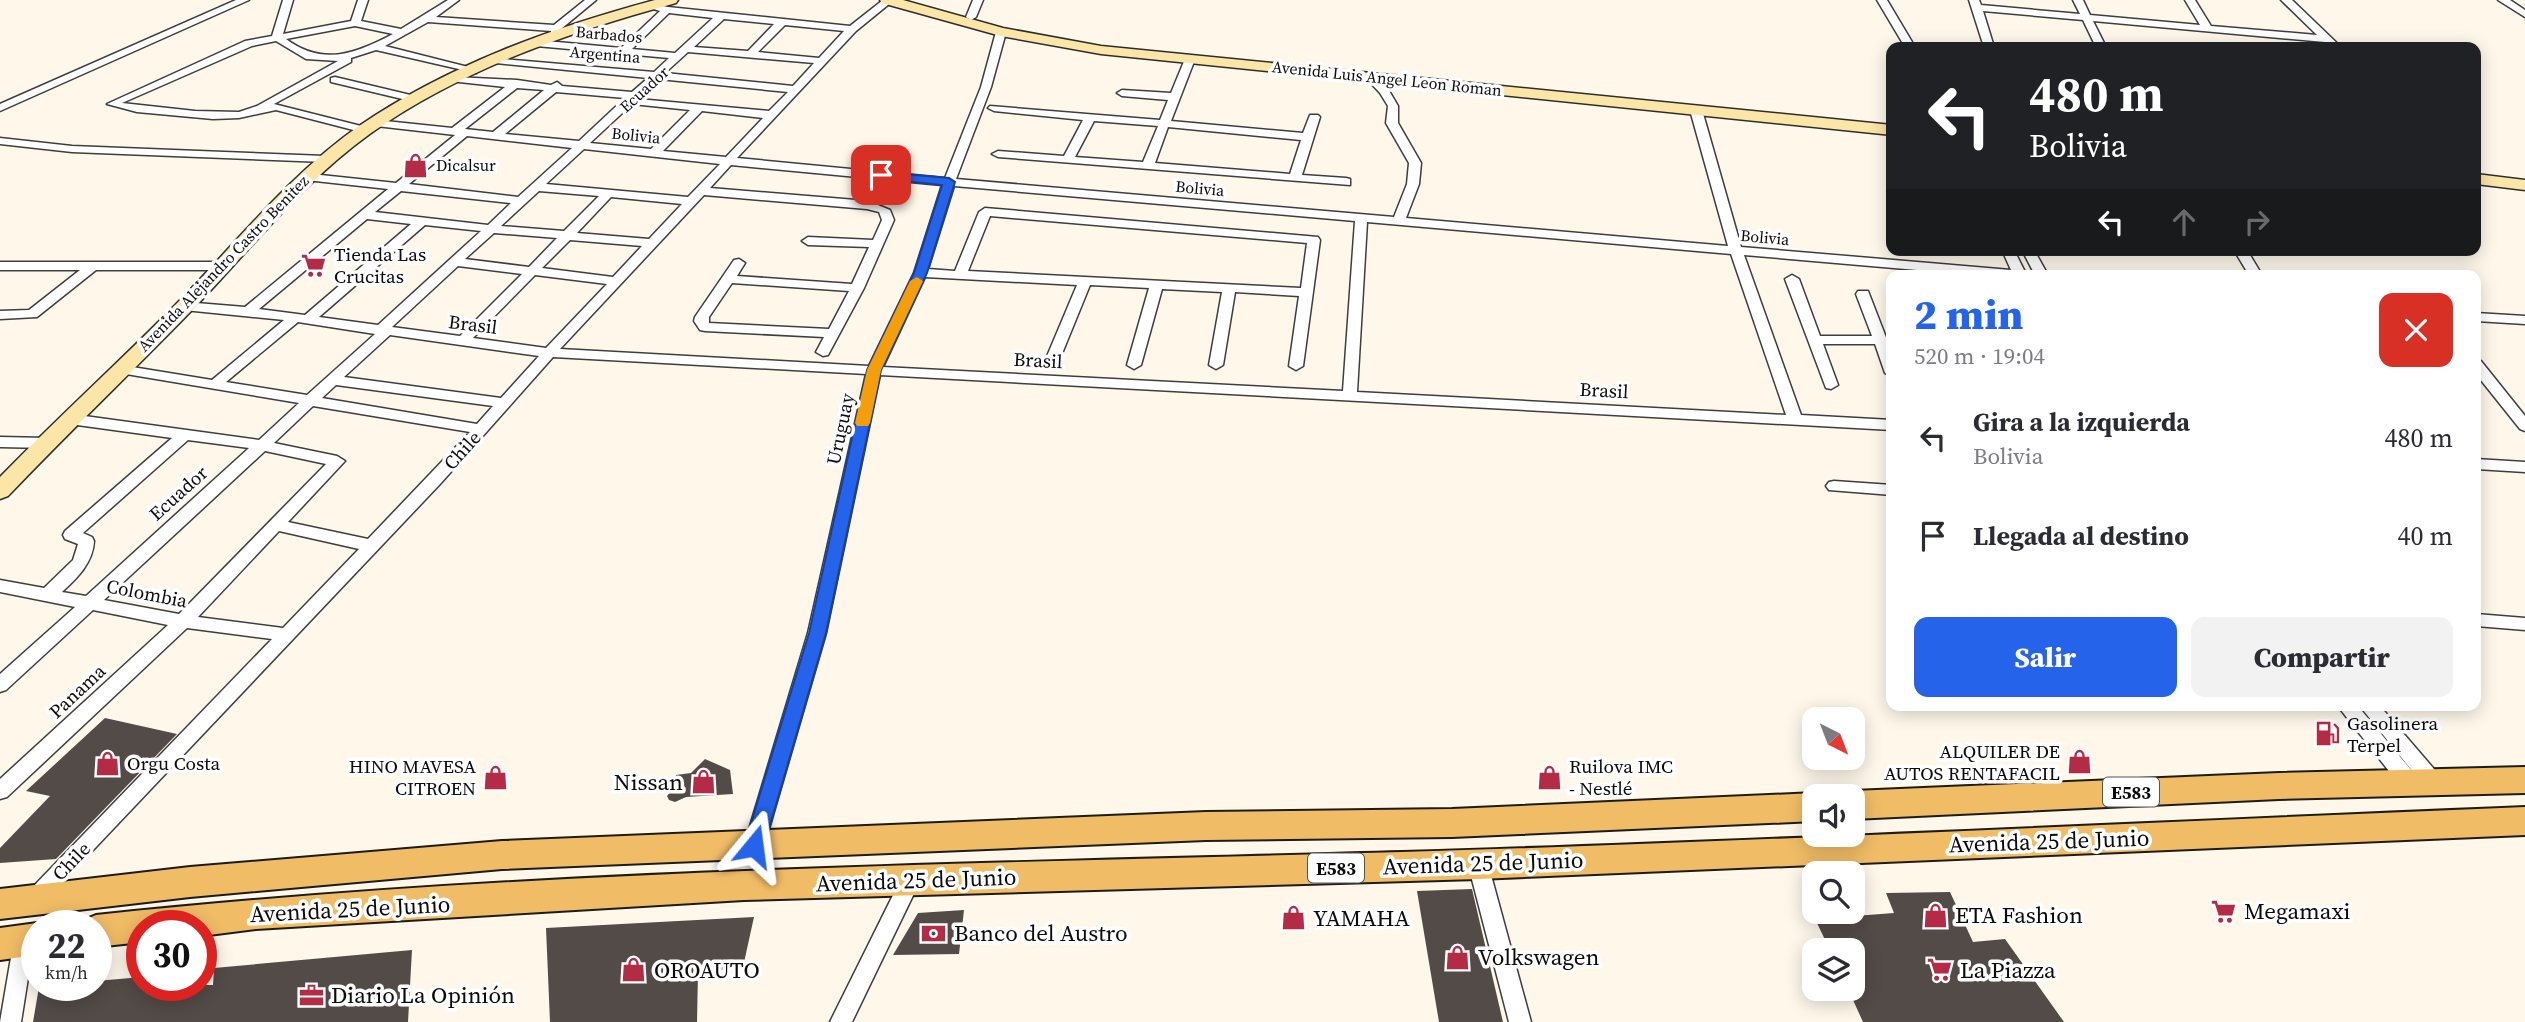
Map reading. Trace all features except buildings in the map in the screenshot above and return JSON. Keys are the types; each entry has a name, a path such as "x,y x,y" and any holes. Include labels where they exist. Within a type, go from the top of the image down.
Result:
{"main road":[{"name":"Avenida Luis Angel Leon Roman","path":"888,0 1001,32 1080,47 1301,70 1455,79 1886,121"},
{"name":"Avenida Luis Angel Leon Roman","path":"914,0 1002,26 1092,41 1346,67 1391,79 1886,129"},
{"name":"Avenida Alejandro Castro Benitez","path":"0,491 184,306 306,176 370,126 415,99 556,32 663,5"},
{"path":"1301,70 1350,70 1346,67"},
{"path":"1391,79 1388,76 1455,79"},
{"path":"2481,180 2525,185"},
{"path":"2481,188 2525,193"},
{"name":"E583","path":"1865,805 2525,780"},
{"name":"Avenida 25 de Junio","path":"0,904 190,882 502,855 1206,826 1452,823 1802,808"},
{"path":"1478,864 1476,845 1479,840 1494,832 1595,823 1629,815"},
{"name":"Avenida 25 de Junio","path":"217,918 744,885 1478,864 2525,821"}],"street":[{"path":"0,108 244,0"},
{"path":"277,37 288,0"},
{"path":"355,23 363,0"},
{"path":"277,37 311,57 342,56 406,33 454,0"},
{"path":"428,19 556,32 591,0"},
{"name":"Chile","path":"34,899 372,546 795,89 852,29 888,0"},
{"path":"971,16 978,0"},
{"path":"1882,0 1907,42"},
{"path":"2077,0 2099,42"},
{"path":"2190,0 2207,28"},
{"path":"2287,0 2331,42"},
{"path":"2503,0 2525,14"},
{"path":"1987,42 1975,4 2324,42"},
{"path":"623,51 663,5 722,16 852,29"},
{"name":"Ecuador","path":"0,685 310,401 722,16"},
{"path":"751,54 782,22"},
{"path":"406,33 355,23 249,43 112,104 232,115 256,109 290,88 373,46 464,75 699,108 771,115"},
{"name":"Uruguay","path":"754,846 817,633 874,370 920,273 949,182 986,87 1001,32"},
{"name":"Barbados","path":"536,43 623,51 751,54 822,61"},
{"path":"1148,165 1190,59"},
{"name":"Argentina","path":"496,60 795,89"},
{"path":"495,136 577,68"},
{"path":"1370,73 1393,106 1392,123 1415,163 1413,184 1399,220"},
{"path":"335,80 415,99"},
{"path":"248,311 367,215 517,83"},
{"path":"1122,93 1177,97"},
{"name":"Bolivia","path":"256,109 276,107 370,126 460,132 949,182 1964,270"},
{"path":"654,153 699,108"},
{"path":"994,108 1089,119 1308,137"},
{"path":"1696,110 1735,250 1795,419"},
{"path":"1295,177 1314,117"},
{"path":"1068,160 1089,119"},
{"path":"0,142 72,149 325,159"},
{"path":"998,154 1346,182"},
{"path":"306,176 523,201"},
{"path":"538,187 690,201"},
{"path":"701,191 877,206 888,215 857,288 823,352"},
{"path":"462,342 608,194"},
{"path":"960,275 991,195"},
{"path":"985,212 1314,240"},
{"path":"367,215 652,243"},
{"path":"1350,396 1361,217"},
{"path":"214,384 301,319 422,221"},
{"path":"1296,366 1315,224"},
{"path":"808,241 877,244"},
{"path":"457,262 618,281"},
{"path":"739,263 731,279 702,317 701,321 705,327 832,333"},
{"path":"0,266 220,266"},
{"path":"0,315 32,314 93,266"},
{"path":"920,273 1308,292"},
{"path":"731,279 857,288"},
{"path":"1792,279 1831,385"},
{"path":"1052,361 1084,281"},
{"path":"1134,365 1156,285"},
{"path":"1216,365 1229,289"},
{"path":"1863,294 1886,356"},
{"name":"Brasil","path":"184,306 248,311 549,353 1886,425"},
{"path":"2481,317 2525,320"},
{"path":"1815,340 1880,340"},
{"path":"120,369 481,429"},
{"path":"2481,369 2525,426"},
{"path":"332,380 504,403"},
{"path":"372,411 396,389"},
{"path":"70,419 262,445"},
{"path":"47,595 85,555 86,541 71,535 185,435"},
{"path":"0,443 47,443"},
{"name":"Panama","path":"0,791 183,621 337,461 262,445"},
{"path":"2481,464 2525,467"},
{"path":"1834,486 1886,490"},
{"path":"275,526 372,546"},
{"name":"Colombia","path":"0,586 183,621 287,635"},
{"path":"2481,620 2525,624"},
{"path":"2352,711 2421,782"},
{"path":"2372,711 2421,782"},
{"path":"1478,864 1520,1022"},
{"path":"841,1022 910,881"},
{"path":"10,1022 20,941"}],"slow traffic":[{"path":"863,423 874,370 917,281"}],"place":[{"name":"Dicalsur","path":"416,165"},
{"name":"Tienda Las Crucitas","path":"314,265"},
{"name":"Gasolinera Terpel","path":"2327,734"},
{"name":"ALQUILER DE AUTOS RENTAFACIL","path":"2080,762"},
{"name":"Orgu Costa","path":"107,763"},
{"name":"HINO MAVESA CITROEN","path":"496,777"},
{"name":"Ruilova IMC - Nestlé","path":"1549,777"},
{"name":"Nissan","path":"703,782"},
{"name":"Megamaxi","path":"2224,911"},
{"name":"ETA Fashion","path":"1935,915"},
{"name":"YAMAHA","path":"1293,918"},
{"name":"Banco del Austro","path":"934,933"},
{"name":"Volkswagen","path":"1458,957"},
{"name":"OROAUTO","path":"634,970"},
{"name":"La Piazza","path":"1940,970"},
{"name":"Diario La Opinión","path":"311,995"}],"route":[{"path":"754,846 817,633 874,370 920,273 949,182 881,175"}]}
